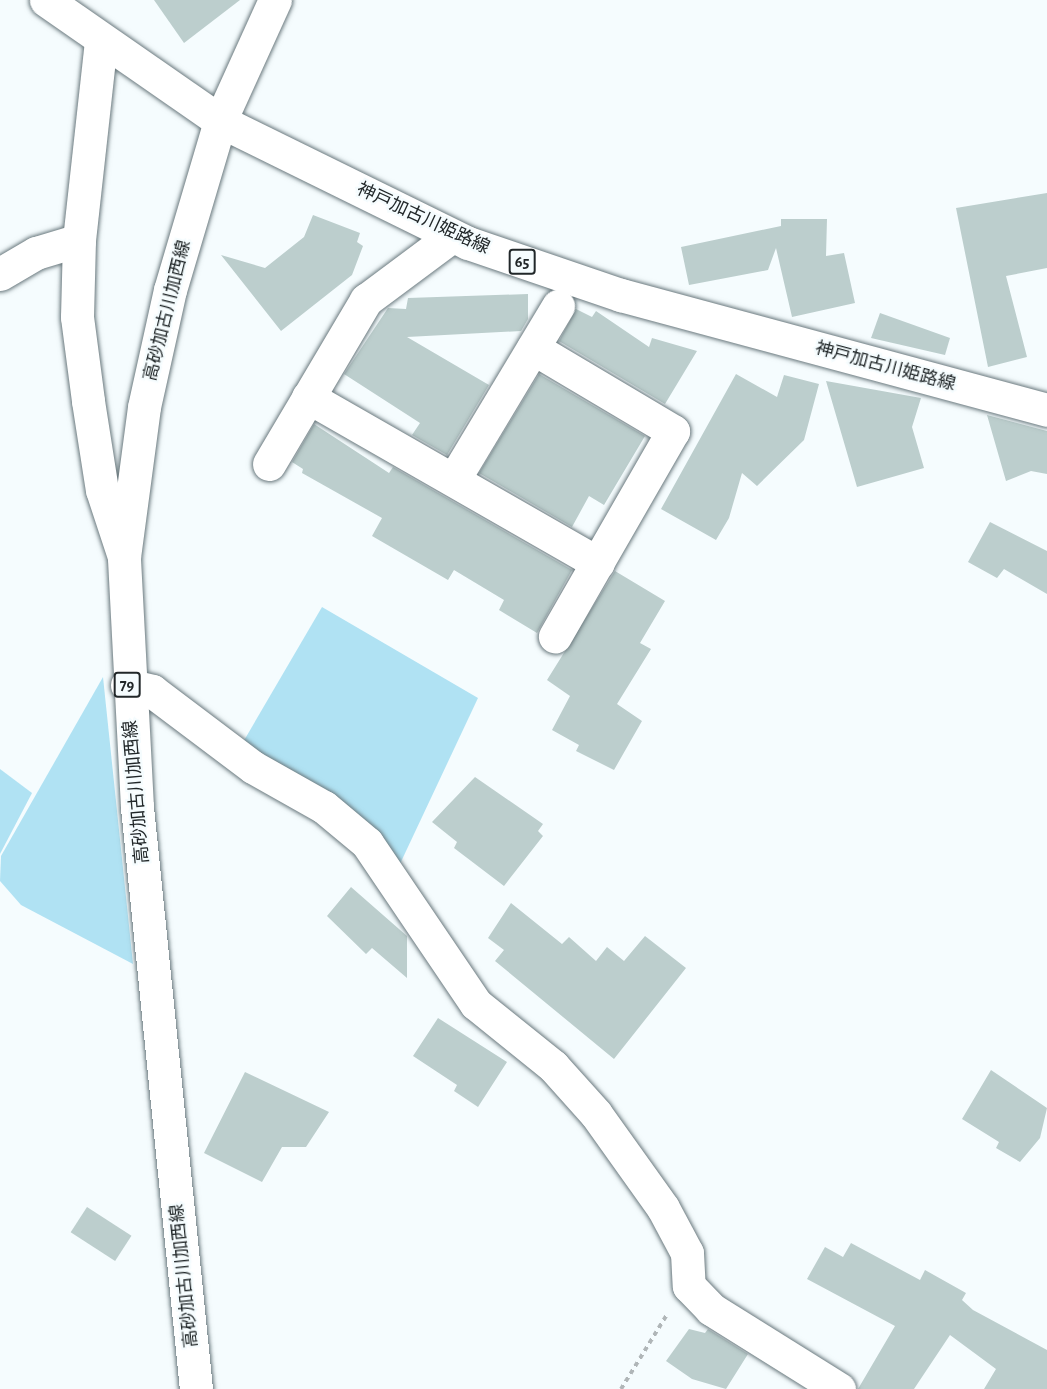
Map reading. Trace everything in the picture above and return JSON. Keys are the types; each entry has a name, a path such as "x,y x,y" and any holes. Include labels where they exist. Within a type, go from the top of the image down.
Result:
{"street":[{"name":"神戸加古川姫路線","path":"46,0 101,41 220,121 452,236 621,295 1047,410"},
{"name":"高砂加古川加西線","path":"196,1389 128,685 124,557 144,407 165,313 220,121 275,0"},
{"path":"101,41 79,240 77,317 102,490 124,557"},
{"path":"269,464 366,300 452,236"},
{"path":"0,274 36,253 79,240"},
{"path":"454,479 558,306"},
{"path":"532,348 673,431 555,636"},
{"path":"308,396 598,563"},
{"path":"128,685 152,691 253,767 324,807 367,843 476,1004 553,1066 596,1114 663,1208 687,1253 694,1291 762,1343 839,1389"}],"path":[{"path":"621,1389 672,1308 694,1291"}],"shaded area":[{"path":"322,607 478,698 399,866 239,749"},
{"path":"103,677 133,964 21,905 0,881 1,856"},
{"path":"0,769 32,793 0,854"}],"building":[{"path":"154,0 240,0 184,43"},
{"path":"1047,193 1047,268 1006,276 1027,357 988,367 956,208"},
{"path":"313,215 360,233 357,242 363,246 352,275 281,331 221,255 265,268 304,237"},
{"path":"781,219 827,219 826,256 844,253 855,303 792,317 776,248 768,270 689,285 681,247 781,226"},
{"path":"528,294 528,319 521,331 407,337 489,385 447,455 412,435 420,423 344,374 388,308 406,309 408,298"},
{"path":"576,309 592,317 596,311 649,347 652,338 697,351 665,404 559,341"},
{"path":"880,313 950,338 945,355 871,338"},
{"path":"539,374 645,436 604,505 589,496 572,527 479,473"},
{"path":"736,374 777,397 784,375 819,384 804,440 757,486 742,473 729,518 716,540 661,509"},
{"path":"826,381 921,398 912,427 924,468 857,487"},
{"path":"987,415 1047,431 1047,474 1031,471 1006,481"},
{"path":"314,424 389,473 393,467 572,570 537,633 499,610 504,600 454,570 448,580 372,536 382,518 302,473 303,469 292,462"},
{"path":"990,522 1047,551 1047,594 1004,569 997,578 968,562"},
{"path":"615,571 665,601 640,643 651,649 617,704 642,721 614,770 576,751 579,745 552,730 570,696 547,680"},
{"path":"475,777 543,824 538,831 543,836 504,886 454,848 457,842 432,822"},
{"path":"351,887 407,936 407,978 372,948 366,954 327,916"},
{"path":"511,903 562,944 569,937 596,961 607,947 624,961 645,936 686,968 614,1059 495,961 504,950 488,938"},
{"path":"438,1018 507,1062 478,1107 454,1091 457,1085 413,1056"},
{"path":"991,1070 1047,1108 1040,1138 1020,1162 996,1148 999,1142 962,1119"},
{"path":"245,1072 329,1112 306,1147 282,1147 262,1182 204,1153"},
{"path":"87,1207 131,1236 115,1261 71,1232"},
{"path":"851,1243 920,1280 925,1270 966,1293 962,1300 973,1310 1047,1350 1047,1389 984,1389 996,1369 950,1335 914,1389 858,1389 895,1326 807,1279 825,1247 843,1257"},
{"path":"689,1329 705,1333 708,1329 748,1354 726,1389 692,1379 666,1361"}]}
